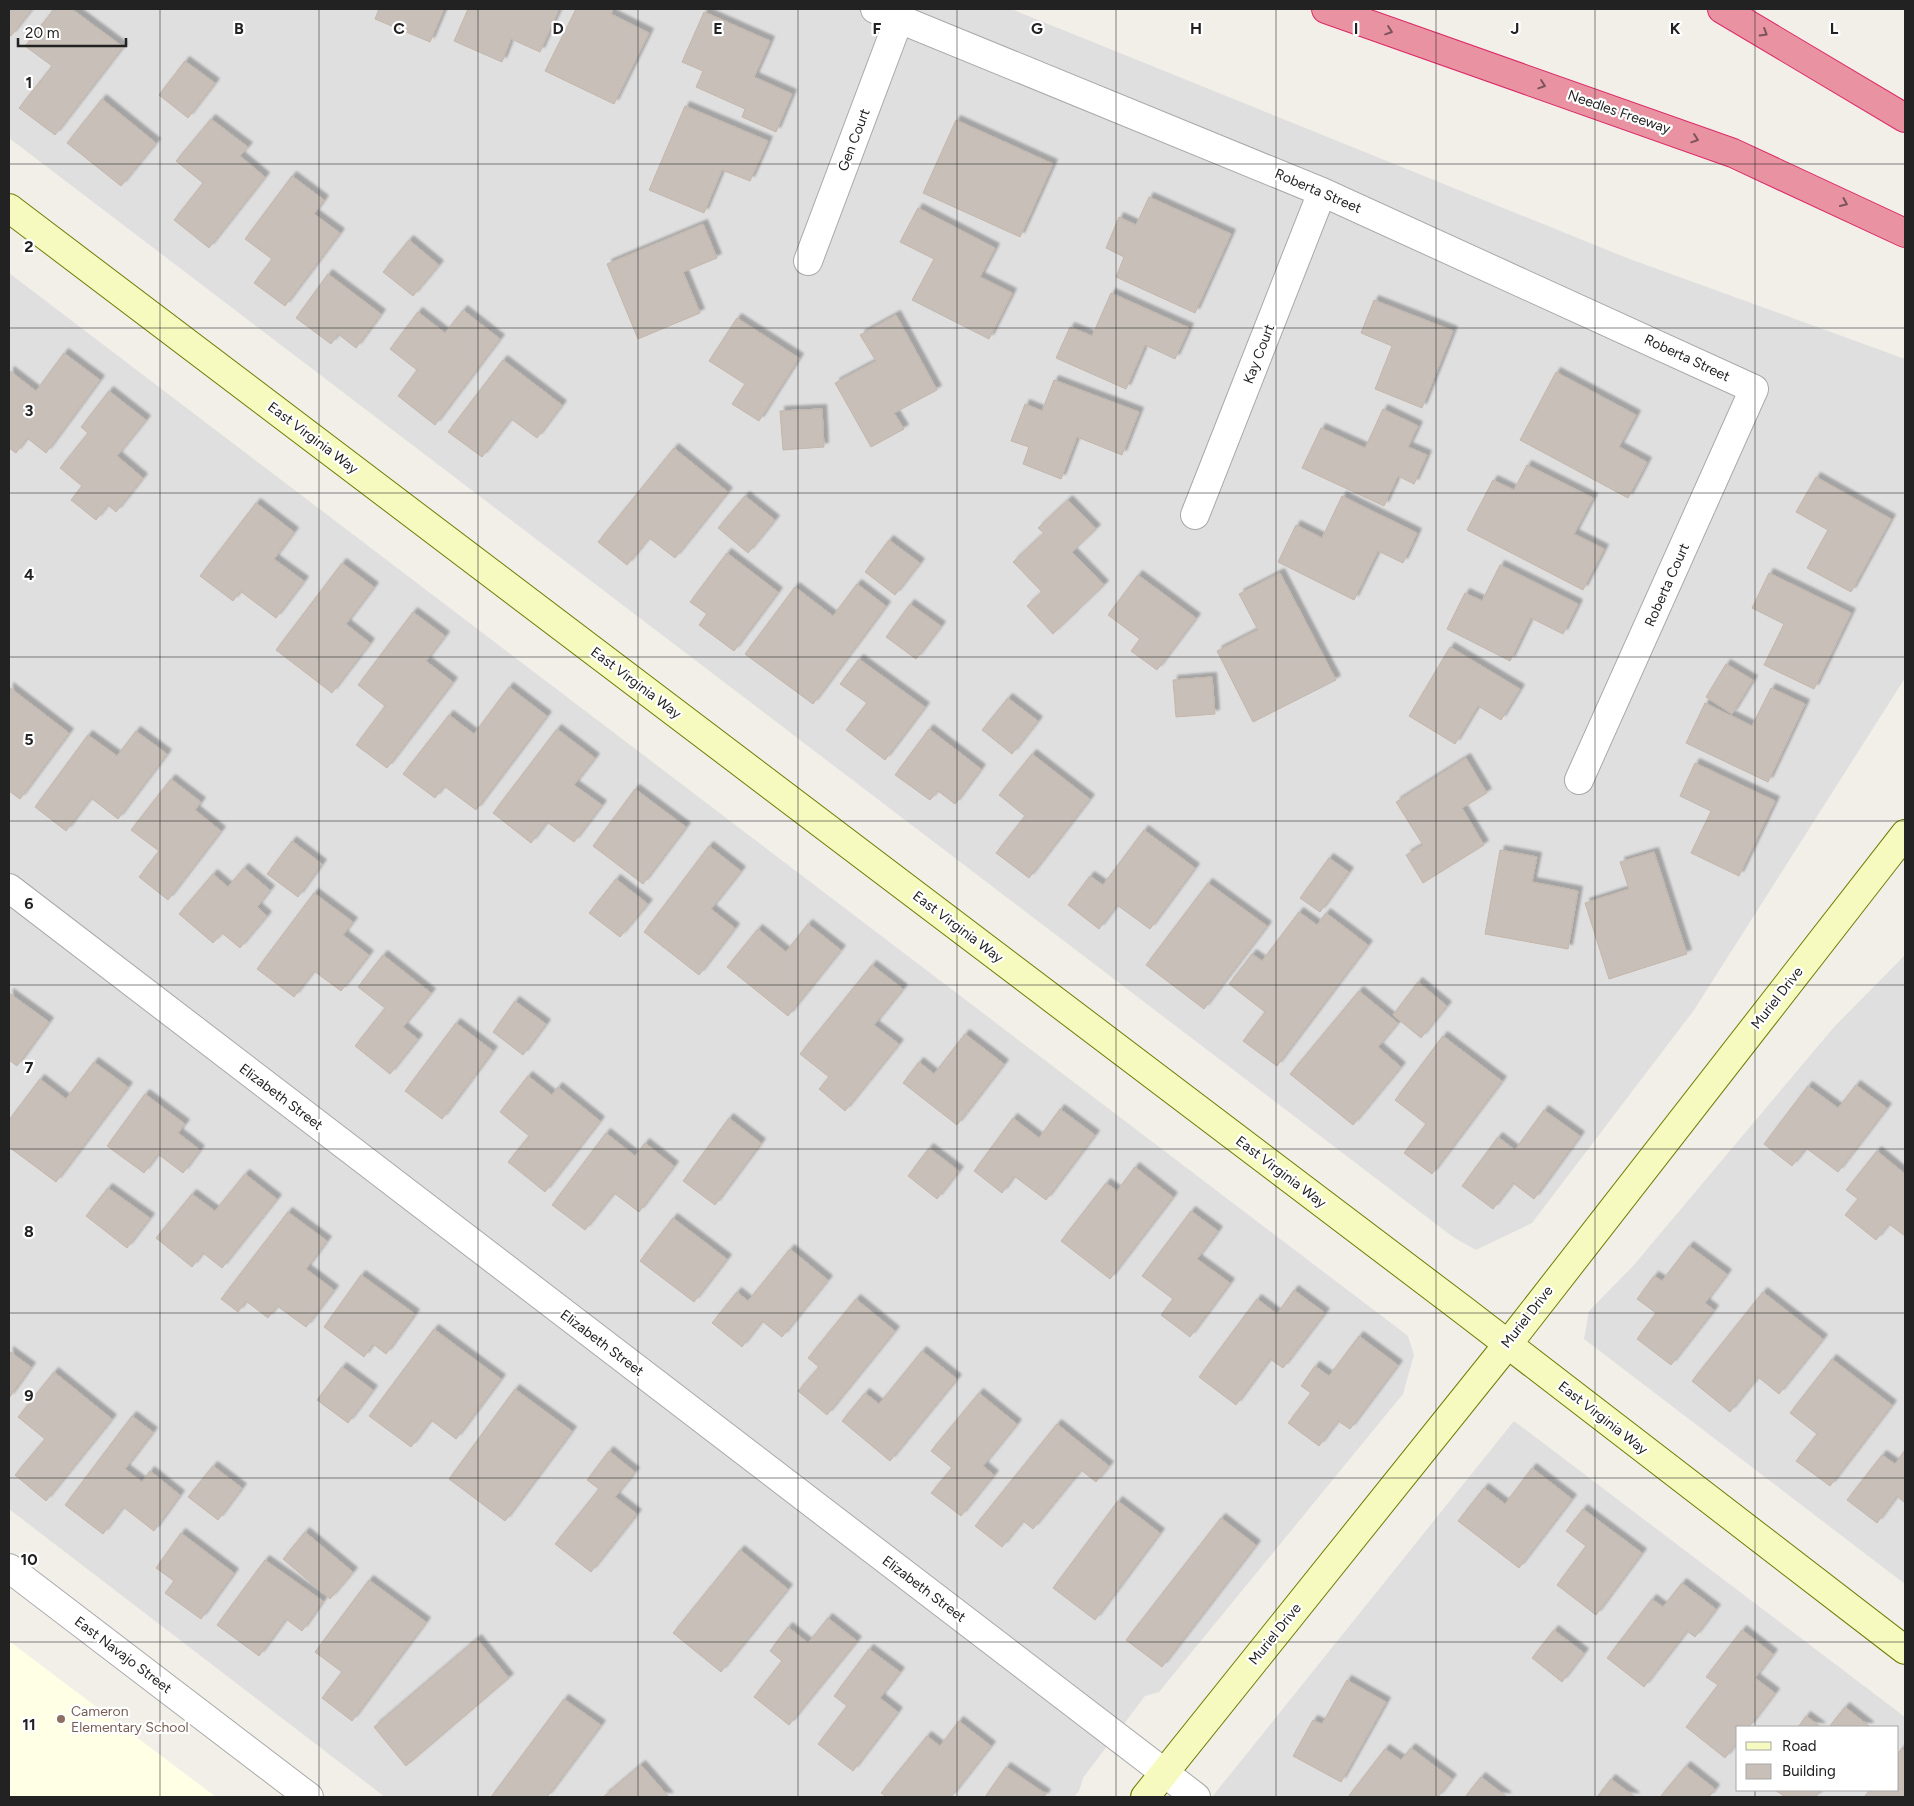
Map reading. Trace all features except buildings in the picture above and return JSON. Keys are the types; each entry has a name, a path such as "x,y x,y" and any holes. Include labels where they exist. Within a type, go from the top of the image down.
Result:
{"highway":[{"name":"Needles Freeway","path":"1326,9 1733,153 1905,233"},
{"path":"1722,9 1905,118"}],"street":[{"name":"Roberta Street","path":"887,14 1322,192 1754,389"},
{"name":"Gen Court","path":"808,261 887,14"},
{"name":"Kay Court","path":"1195,515 1322,192"},
{"name":"East Virginia Way","path":"9,208 1508,1344 1905,1650"},
{"name":"Roberta Court","path":"1579,780 1754,389"},
{"name":"Muriel Drive","path":"1145,1797 1508,1344 1905,834"},
{"name":"Elizabeth Street","path":"9,888 1196,1797"},
{"name":"East Navajo Street","path":"9,1568 310,1797"}],"shaded area":[{"path":"9,9 1011,9 1627,258 1905,359 1905,678 1694,1010 1532,1223 1476,1250 1453,1237 9,138"},
{"path":"9,273 1408,1336 1414,1355 1403,1394 1159,1692 1145,1696 1083,1778 1079,1791 1074,1797 385,1797 9,1509"},
{"path":"1905,955 1905,1584 1584,1339 1589,1311 1633,1266 1834,1027"},
{"path":"1514,1421 1905,1717 1905,1797 1212,1797"},
{"name":"Cameron Elementary School","path":"9,1641 216,1797 9,1797"}],"place":[{"name":"Cameron Elementary School","path":"61,1719"}]}
